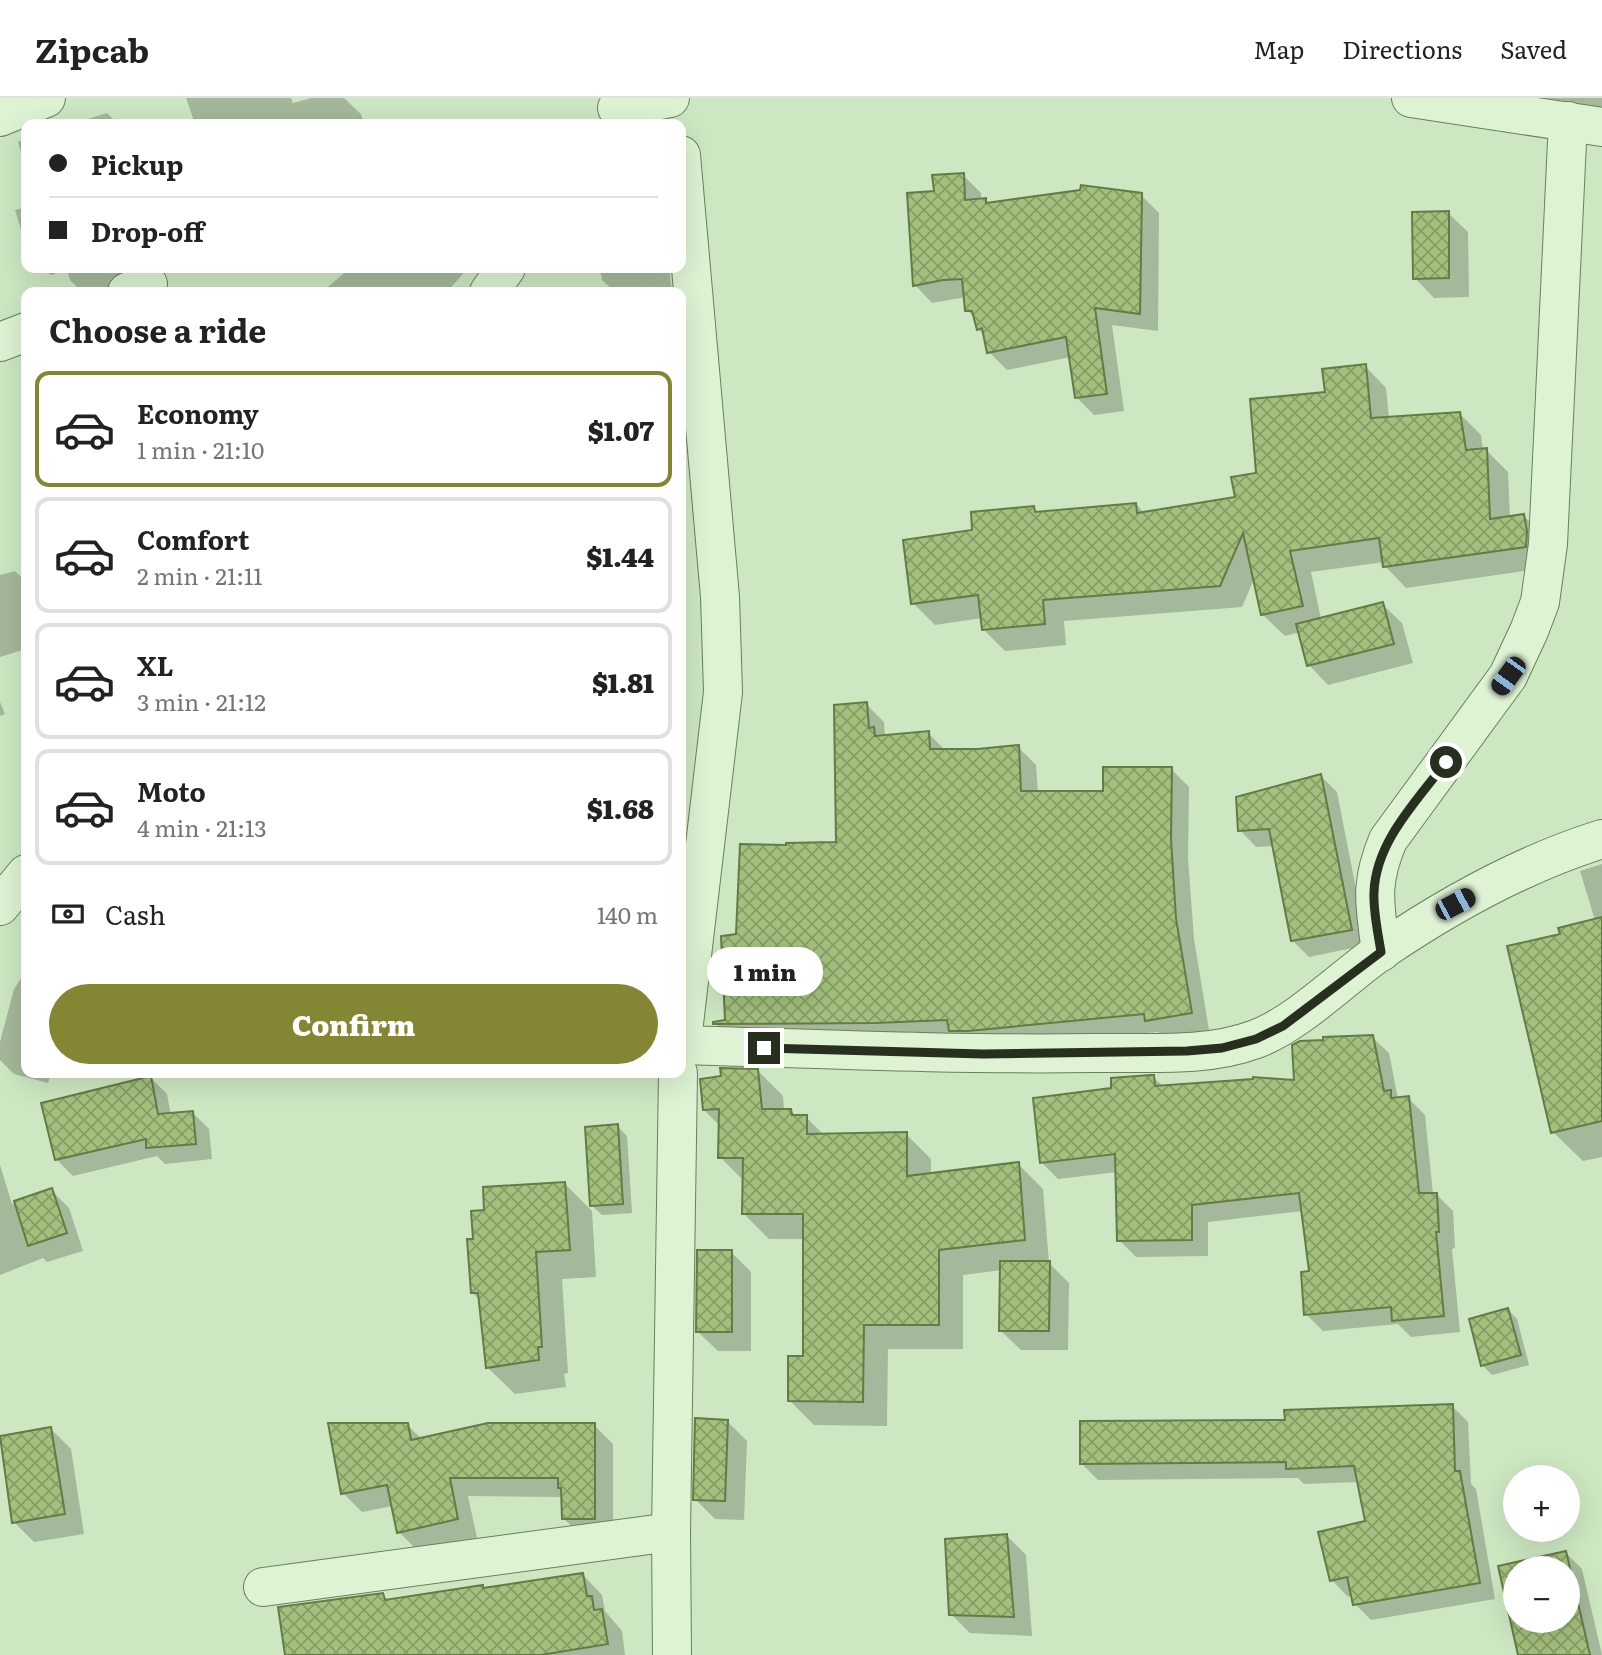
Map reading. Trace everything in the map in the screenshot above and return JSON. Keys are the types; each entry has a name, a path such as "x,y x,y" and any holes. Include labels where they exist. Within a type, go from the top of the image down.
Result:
{"street":[{"path":"0,117 46,98"},
{"path":"616,110 670,98"},
{"path":"676,98 678,119"},
{"path":"1381,952 1374,894 1377,864 1388,840 1508,676 1540,602 1548,544 1585,124 1410,98"},
{"path":"686,212 720,597 723,692 686,1005"},
{"path":"0,342 21,334"},
{"path":"686,1047 983,1054 1187,1051 1222,1048 1256,1039 1283,1026 1381,952 1436,915 1511,874 1602,839"},
{"path":"0,906 21,880"},
{"path":"672,1655 671,1531 678,1078"},
{"path":"263,1587 671,1531"}],"building":[{"path":"964,173 965,200 986,198 986,203 1080,190 1081,185 1142,193 1140,314 1095,308 1107,394 1075,398 1066,337 987,353 982,328 977,330 972,311 965,311 962,279 913,286 907,193 934,191 932,175"},
{"path":"1449,211 1449,278 1413,279 1412,212"},
{"path":"1366,364 1371,418 1460,412 1466,450 1487,448 1490,519 1524,514 1526,547 1383,567 1379,538 1290,551 1303,606 1261,615 1243,533 1220,586 1043,600 1045,624 982,630 978,595 911,604 903,540 972,530 971,512 1034,506 1035,512 1136,503 1137,513 1235,497 1231,477 1256,473 1250,399 1325,392 1322,369"},
{"path":"1383,602 1394,644 1307,666 1296,624"},
{"path":"867,702 869,728 874,727 875,736 929,731 930,749 978,749 1019,745 1021,791 1103,791 1103,767 1172,767 1171,839 1176,919 1192,1013 1145,1021 1144,1014 968,1031 949,1031 947,1020 713,1024 725,1020 721,936 736,934 740,844 836,842 834,705"},
{"path":"1321,774 1352,930 1291,941 1269,829 1238,831 1236,797"},
{"path":"1602,917 1602,1121 1551,1133 1507,946 1560,934 1558,928"},
{"path":"1373,1035 1384,1091 1391,1090 1391,1098 1409,1096 1419,1193 1437,1193 1439,1232 1436,1232 1444,1316 1392,1321 1391,1307 1304,1315 1301,1272 1309,1271 1299,1193 1192,1205 1192,1240 1117,1241 1115,1154 1040,1163 1033,1098 1111,1088 1111,1078 1151,1075 1154,1075 1155,1086 1253,1077 1294,1080 1292,1045 1300,1041 1323,1040 1323,1037"},
{"path":"720,1068 758,1069 762,1109 791,1109 792,1115 807,1115 807,1134 907,1132 907,1176 1019,1162 1025,1240 939,1250 939,1325 864,1325 863,1402 788,1401 788,1356 803,1356 803,1214 742,1214 743,1158 718,1158 719,1109 703,1110 700,1079 721,1076"},
{"path":"151,1078 158,1114 193,1111 196,1144 146,1148 146,1139 55,1160 41,1103"},
{"path":"618,1124 623,1204 590,1206 585,1127"},
{"path":"565,1182 570,1250 536,1252 542,1347 538,1347 539,1360 486,1368 478,1293 471,1293 467,1239 473,1239 471,1211 484,1210 483,1187"},
{"path":"52,1188 67,1233 28,1246 14,1201"},
{"path":"697,1250 732,1250 732,1332 696,1332"},
{"path":"1000,1261 1050,1261 1049,1331 999,1331"},
{"path":"1508,1308 1521,1355 1481,1366 1469,1319"},
{"path":"1453,1404 1455,1471 1460,1471 1480,1583 1353,1605 1347,1577 1330,1581 1318,1532 1365,1521 1354,1466 1286,1469 1286,1462 1080,1464 1080,1421 1285,1420 1284,1410"},
{"path":"695,1418 728,1420 725,1501 693,1500"},
{"path":"328,1423 408,1423 411,1440 488,1423 595,1423 595,1519 562,1519 558,1478 450,1478 458,1519 397,1533 387,1485 341,1494"},
{"path":"51,1427 65,1514 12,1523 0,1436"},
{"path":"1007,1534 1014,1617 949,1615 945,1539"},
{"path":"1566,1551 1567,1556 1543,1556"},
{"path":"1503,1565 1503,1588 1498,1566"},
{"path":"583,1573 587,1596 592,1596 594,1610 602,1609 608,1644 541,1655 285,1655 278,1607 383,1593 385,1600"},
{"path":"1580,1612 1590,1655 1518,1655 1513,1633 1580,1633"}],"route":[{"path":"764,1048 983,1054 1187,1051 1222,1048 1256,1039 1283,1026 1381,952 1374,894 1377,864 1388,840 1446,762"}]}
